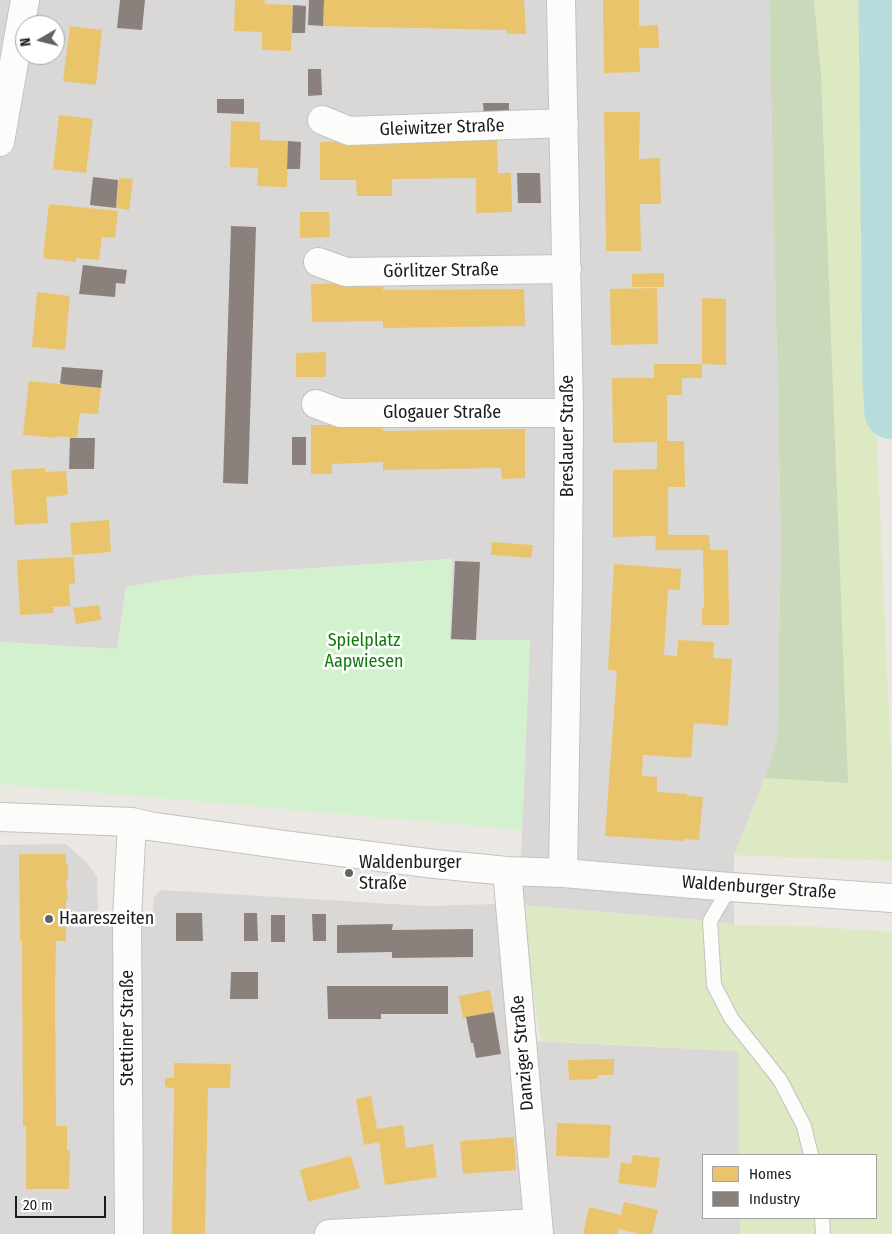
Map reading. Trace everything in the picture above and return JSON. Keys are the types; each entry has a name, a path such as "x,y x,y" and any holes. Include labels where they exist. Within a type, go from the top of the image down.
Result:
{"street":[{"path":"1,127 25,0"},
{"name":"Breslauer Straße","path":"561,0 569,413 564,873"},
{"name":"Gleiwitzer Straße","path":"322,120 349,131 564,123"},
{"name":"Görlitzer Straße","path":"318,262 346,272 567,269"},
{"name":"Glogauer Straße","path":"316,404 340,413 569,413"},
{"name":"Waldenburger Straße","path":"0,817 132,822 285,845 507,871 564,873 892,898"},
{"name":"Stettiner Straße","path":"130,1234 127,917 132,822"},
{"name":"Danziger Straße","path":"507,871 538,1228"},
{"path":"329,1234 538,1228"}],"lane":[{"path":"730,887 710,921 714,985 731,1018 780,1080 804,1126 810,1154"},
{"path":"822,1219 823,1234"}],"shaded area":[{"path":"0,0 769,0 781,543 777,739 765,778 734,855 734,925 710,921 519,905 530,640 450,640 452,559 192,576 126,587 117,649 0,642"},
{"path":"66,844 86,862 97,876 98,916 152,919 154,898 162,890 426,906 497,904 510,1040 739,1051 739,1154 702,1154 702,1219 740,1219 740,1234 0,1234 0,845"}],"green space":[{"path":"769,0 814,0 821,74 848,783 765,778 777,739 781,543"},
{"path":"814,0 860,0 859,41 892,779 892,861 734,855 765,778 847,783 821,74"},
{"name":"Spielplatz Aapwiesen","path":"452,559 450,640 530,640 522,830 0,784 0,642 117,649 126,587 192,576"},
{"path":"519,905 710,921 734,925 801,926 892,932 892,1234 740,1234 740,1219 877,1219 877,1154 739,1154 738,1051 541,1041"}],"building: Homes":[{"path":"235,0 265,0 264,4 293,5 291,51 262,50 262,32 234,31"},
{"path":"324,0 524,0 526,34 507,34 507,30 323,26"},
{"path":"603,0 639,0 639,26 658,25 659,48 639,48 640,72 604,73"},
{"path":"70,26 102,30 96,85 63,81"},
{"path":"604,112 640,112 639,159 660,158 661,204 640,204 641,251 606,251"},
{"path":"59,115 93,119 86,173 53,169"},
{"path":"231,121 260,122 260,140 288,141 287,187 257,186 258,168 230,167"},
{"path":"497,140 498,173 511,173 512,212 476,213 476,178 392,179 392,196 357,196 356,180 320,180 320,142"},
{"path":"119,178 133,179 129,210 116,208"},
{"path":"49,204 118,211 115,238 102,237 99,260 76,258 76,262 43,258"},
{"path":"300,212 329,212 330,237 300,238"},
{"path":"664,273 664,287 632,287 632,274"},
{"path":"383,283 383,290 524,289 525,326 383,328 383,321 312,322 311,284"},
{"path":"657,288 658,344 611,345 610,289"},
{"path":"37,292 70,296 65,350 32,347"},
{"path":"702,298 726,299 726,365 702,364"},
{"path":"326,352 326,377 296,377 296,353"},
{"path":"654,364 702,364 702,378 682,378 682,395 667,395 667,441 684,441 685,487 668,487 668,535 709,535 710,550 728,550 729,625 702,625 702,608 704,608 703,550 655,550 656,536 613,537 613,470 657,469 657,442 613,443 612,378 654,378"},
{"path":"29,381 101,388 98,414 80,413 77,438 23,435"},
{"path":"311,425 382,425 383,431 525,429 525,478 502,479 501,468 383,470 383,462 332,464 332,474 311,474"},
{"path":"45,468 45,472 66,471 68,495 46,497 48,523 15,525 11,470"},
{"path":"109,520 111,552 72,555 70,523"},
{"path":"492,542 533,545 531,558 491,555"},
{"path":"74,557 75,583 69,584 70,606 53,607 54,613 20,615 17,560"},
{"path":"614,564 681,569 680,590 668,589 664,655 677,656 678,640 714,642 713,658 732,659 728,726 694,723 691,758 643,755 642,776 657,777 657,792 703,797 699,840 684,839 684,841 605,836 617,671 608,670"},
{"path":"99,605 101,620 76,624 73,608"},
{"path":"19,854 66,854 66,864 68,864 68,880 66,880 68,899 66,898 66,908 68,908 68,923 66,923 66,941 56,941 55,988 56,1126 67,1126 67,1150 70,1150 69,1189 26,1189 26,1126 23,1126 22,941 20,941"},
{"path":"490,990 494,1012 463,1018 459,996"},
{"path":"614,1059 614,1075 598,1075 597,1079 569,1080 568,1060"},
{"path":"174,1063 231,1064 230,1088 208,1088 205,1234 172,1234 174,1088 165,1087 165,1078 174,1078"},
{"path":"371,1096 377,1129 403,1125 406,1148 433,1144 437,1177 385,1185 379,1142 364,1145 356,1099"},
{"path":"557,1123 611,1125 609,1158 556,1156"},
{"path":"514,1137 516,1170 463,1174 460,1141"},
{"path":"633,1155 660,1158 656,1188 618,1183 621,1162 631,1164"},
{"path":"351,1156 360,1188 308,1202 300,1170"},
{"path":"624,1202 658,1210 652,1234 639,1234 619,1229 617,1234 583,1234 589,1207 621,1215"}],"building: Industry":[{"path":"120,0 145,0 142,30 117,28"},
{"path":"309,0 324,0 323,26 308,25"},
{"path":"293,5 306,6 305,33 292,33"},
{"path":"308,69 321,69 322,95 308,96"},
{"path":"217,99 244,99 244,114 217,113"},
{"path":"483,103 509,103 509,116 484,116"},
{"path":"288,141 301,142 300,169 287,169"},
{"path":"517,173 540,173 541,203 518,203"},
{"path":"93,177 118,180 116,208 90,205"},
{"path":"231,226 256,227 248,484 223,483"},
{"path":"83,265 127,270 125,284 116,283 115,297 79,294"},
{"path":"62,367 103,370 101,388 60,383"},
{"path":"292,437 306,437 306,465 292,465"},
{"path":"70,438 95,438 94,469 69,469"},
{"path":"455,561 480,562 476,640 451,639"},
{"path":"176,913 202,913 203,941 176,941"},
{"path":"244,913 257,913 258,941 244,941"},
{"path":"312,914 326,914 326,941 313,941"},
{"path":"271,915 285,915 285,942 271,942"},
{"path":"393,924 392,930 473,929 473,957 392,958 392,952 337,953 337,925"},
{"path":"231,972 258,972 258,999 230,999"},
{"path":"327,986 448,986 448,1014 381,1014 381,1019 328,1019"},
{"path":"494,1012 501,1054 476,1058 466,1017"}],"waterway":[{"path":"886,0 890,381 892,412"}],"place":[{"name":"Waldenburger Straße","path":"349,873"},
{"name":"Haareszeiten","path":"49,919"}]}
